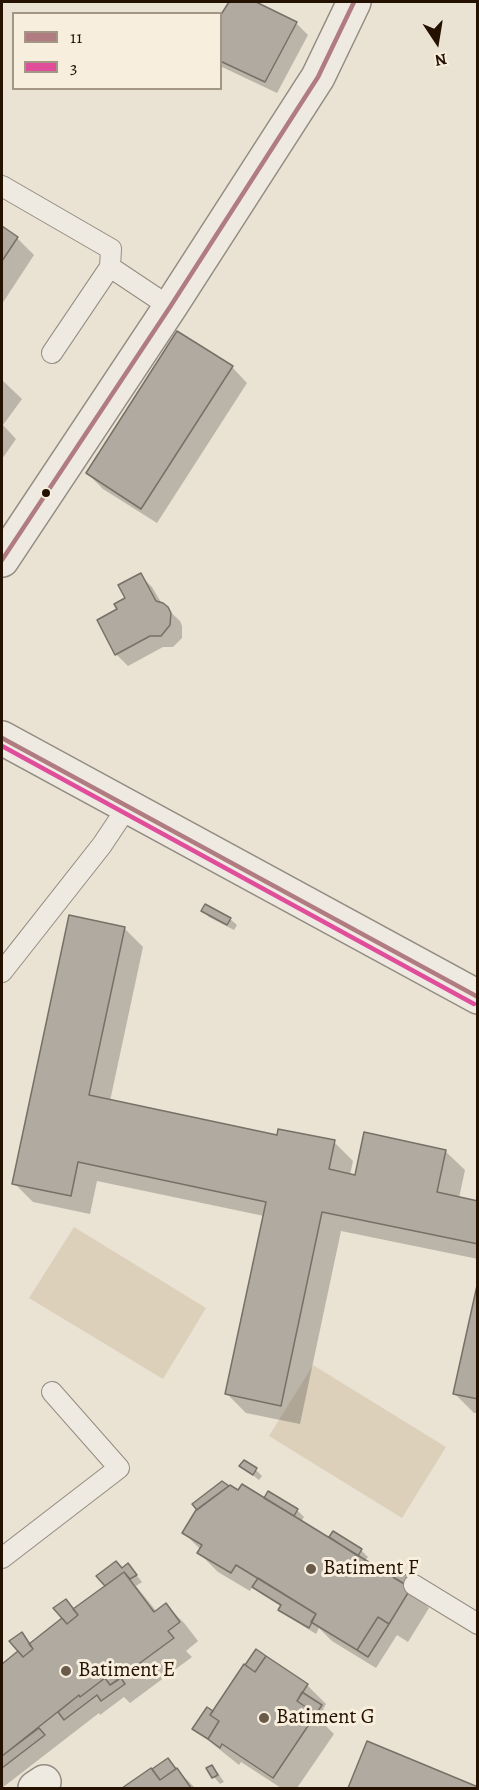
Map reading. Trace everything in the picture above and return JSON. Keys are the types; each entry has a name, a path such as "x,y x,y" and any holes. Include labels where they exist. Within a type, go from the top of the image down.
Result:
{"street":[{"path":"2,560 170,307 318,77 354,2"},
{"path":"2,738 477,997"}],"lane":[{"path":"2,186 111,249 110,267 52,353"},
{"path":"110,267 170,307"},
{"path":"2,972 102,845 128,806"},
{"path":"2,1558 120,1468 52,1392"},
{"path":"414,1585 477,1624"}],"shaded area":[{"path":"74,1227 206,1308 163,1379 29,1298"},
{"path":"313,1365 446,1447 402,1518 269,1436"}],"building":[{"path":"229,2 256,2 297,22 265,82 222,62 222,13"},
{"path":"2,226 18,237 2,261"},
{"path":"177,331 233,366 141,509 86,473"},
{"path":"141,573 156,601 168,607 171,613 170,625 161,636 150,636 115,655 97,620 117,609 114,604 125,598 118,585"},
{"path":"205,904 231,918 227,925 201,911"},
{"path":"69,915 125,927 89,1095 277,1135 278,1129 335,1140 329,1169 355,1175 364,1132 446,1150 437,1192 478,1201 478,1244 322,1212 281,1406 225,1394 266,1202 78,1162 71,1196 12,1184"},
{"path":"478,1281 478,1399 453,1394"},
{"path":"244,1460 257,1468 253,1475 239,1466"},
{"path":"222,1481 229,1486 197,1510 192,1504"},
{"name":"Batiment F","path":"242,1484 411,1588 389,1624 378,1617 357,1650 311,1622 316,1614 236,1565 231,1573 197,1553 202,1545 182,1533 196,1510 230,1485 238,1490"},
{"path":"268,1491 298,1509 294,1516 264,1498"},
{"path":"333,1531 362,1549 358,1556 329,1537"},
{"path":"116,1561 122,1568 128,1563 137,1575 130,1579 124,1572 105,1586 96,1576"},
{"path":"395,1568 416,1581 411,1588 391,1576"},
{"name":"Batiment E","path":"124,1572 154,1612 166,1603 180,1622 168,1631 174,1638 110,1685 105,1678 80,1697 79,1695 2,1756 2,1664 18,1651 23,1657 33,1649 29,1644 62,1618 67,1624 78,1615 73,1609"},
{"path":"258,1578 316,1614 309,1628 278,1610 281,1605 252,1587"},
{"path":"66,1599 78,1615 67,1624 53,1608"},
{"path":"378,1617 389,1624 368,1657 357,1650"},
{"path":"22,1632 33,1649 23,1657 9,1641"},
{"path":"256,1649 266,1656 255,1672 245,1665"},
{"name":"Batiment G","path":"266,1656 308,1684 297,1701 316,1714 273,1778 222,1744 220,1748 208,1739 219,1721 210,1715 244,1664 255,1672"},
{"path":"105,1678 110,1685 121,1678 125,1684 101,1701 97,1695 64,1720 58,1712"},
{"path":"302,1692 322,1705 316,1714 297,1701"},
{"path":"207,1707 213,1711 210,1715 219,1721 208,1739 192,1729"},
{"path":"39,1728 45,1735 2,1768 2,1756"},
{"path":"367,1741 478,1787 478,1788 348,1788"},
{"path":"168,1758 176,1769 160,1780 152,1769"},
{"path":"212,1765 218,1775 212,1778 206,1768"},
{"path":"151,1768 160,1780 177,1768 191,1788 122,1788"}],"transit line":[{"name":"11","path":"2,560 170,307 318,77 354,2"},
{"name":"11","path":"2,738 478,997"},
{"name":"3","path":"2,746 474,1004"}],"place":[{"name":"Batiment F","path":"311,1569"},
{"name":"Batiment E","path":"66,1671"},
{"name":"Batiment G","path":"264,1718"}]}
